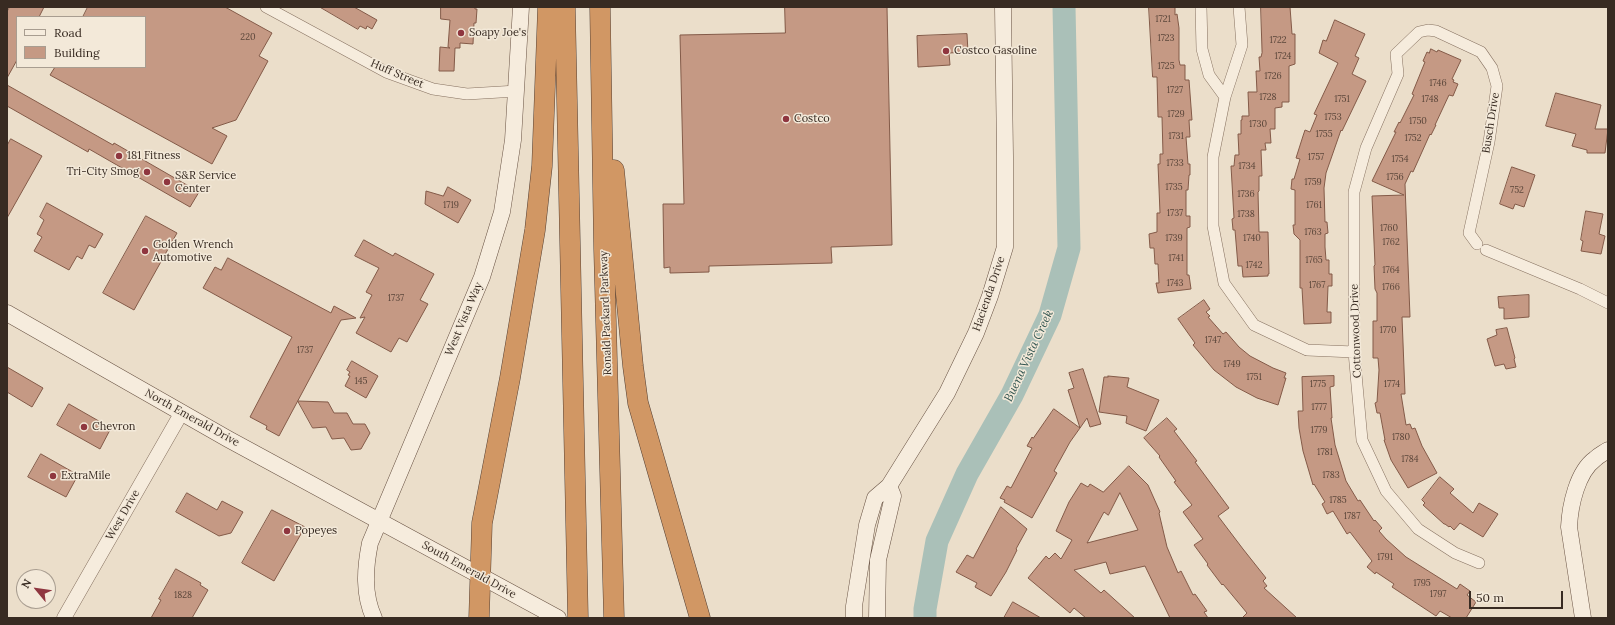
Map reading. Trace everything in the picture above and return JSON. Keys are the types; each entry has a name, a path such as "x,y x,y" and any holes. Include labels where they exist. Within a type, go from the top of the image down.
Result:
{"highway":[{"path":"479,618 482,523 510,378 535,230 542,166 548,7"},
{"path":"565,7 578,618"},
{"name":"Ronald Packard Parkway","path":"600,7 604,241 614,618"},
{"path":"600,27 633,366 638,403 700,618"}],"main road":[{"name":"West Vista Way","path":"374,618 368,606 366,586 366,564 370,543 482,278 502,212 513,140 517,91 520,7"},
{"name":"Hacienda Drive","path":"854,618 854,606 867,525 875,498 889,486 945,395 976,333 990,296 1004,247 1005,156 1003,7"},
{"name":"North Emerald Drive","path":"7,313 182,412 380,520"},
{"path":"1583,618 1569,527 1570,512 1577,487 1585,471 1594,459 1608,450"},
{"path":"877,618 878,560 893,496 889,486"},
{"name":"South Emerald Drive","path":"380,520 554,616"}],"street":[{"name":"Huff Street","path":"266,7 386,72 434,89 467,94 517,91"},
{"path":"1201,7 1202,49 1209,75 1225,98"},
{"path":"1239,7 1242,45 1225,98 1213,157 1213,226 1224,283 1254,325 1307,350 1354,352"},
{"name":"Busch Drive","path":"1396,54 1418,32 1428,30 1436,31 1481,52 1492,68 1497,86 1489,142 1469,233 1481,247 1580,289 1608,303"},
{"name":"Cottonwood Drive","path":"1396,54 1398,74 1366,148 1354,192 1354,352 1362,440 1386,491 1418,529 1455,553 1479,563"},
{"name":"West Drive","path":"64,618 182,412"}],"building":[{"path":"10,7 44,7 40,16 16,16 16,62 7,78 7,12"},
{"path":"88,7 225,7 272,33 259,56 268,61 236,120 212,128 227,136 212,164 50,75 54,68 146,68 146,16 84,16"},
{"path":"320,7 354,7 377,20 372,29 367,26 366,29 360,26 358,29"},
{"name":"Soapy Joe's","path":"441,7 475,7 475,9 477,9 476,23 474,23 473,44 460,43 460,48 455,48 454,71 439,71 440,47 450,48 448,47 450,20 441,19"},
{"name":"Costco","path":"785,7 887,7 892,245 831,247 832,263 709,266 709,272 670,273 670,267 664,268 663,204 684,204 680,35 785,33"},
{"path":"1149,7 1175,7 1175,15 1177,14 1179,28 1179,60 1180,65 1185,65 1185,80 1189,80 1192,120 1189,120 1190,137 1186,137 1188,164 1190,164 1188,190 1186,190 1186,216 1190,216 1190,227 1187,228 1187,275 1189,275 1191,289 1158,293 1156,283 1159,283 1158,264 1155,264 1154,248 1150,248 1149,234 1157,232 1157,213 1160,213 1158,164 1160,164 1160,154 1163,154 1162,117 1158,117 1157,77 1153,77"},
{"path":"1261,7 1290,7 1292,34 1295,34 1295,64 1289,66 1289,102 1282,102 1282,107 1275,108 1275,129 1270,129 1271,143 1265,143 1266,150 1261,150 1262,176 1259,176 1258,192 1259,232 1268,232 1269,274 1268,276 1243,277 1242,266 1238,266 1235,230 1233,230 1232,219 1234,218 1231,166 1234,166 1235,155 1239,155 1238,134 1241,134 1242,116 1249,116 1248,92 1257,92 1256,71 1260,71 1259,57 1261,57 1262,53"},
{"path":"1335,20 1365,34 1355,56 1359,58 1352,74 1366,81 1342,131 1341,130 1326,173 1324,188 1325,222 1327,222 1328,233 1325,234 1325,247 1326,260 1329,260 1329,274 1332,274 1332,286 1328,286 1327,312 1331,312 1331,323 1304,324 1302,288 1300,288 1300,240 1294,234 1293,225 1295,225 1295,190 1291,189 1292,179 1294,179 1300,159 1296,158 1305,130 1310,132 1317,115 1314,114 1338,63 1319,53 1323,40 1326,41"},
{"path":"967,34 968,52 949,53 950,65 918,67 917,36"},
{"path":"1431,49 1437,52 1438,50 1461,60 1452,79 1454,80 1453,82 1458,84 1453,96 1449,95 1413,172 1411,171 1405,184 1410,317 1402,317 1405,394 1401,394 1406,425 1410,424 1412,429 1415,428 1422,446 1437,473 1408,488 1391,460 1384,440 1380,413 1377,413 1375,403 1377,402 1379,370 1378,358 1373,358 1373,321 1377,321 1377,293 1375,289 1372,196 1404,195 1372,181 1396,132 1394,132 1414,95 1412,94 1425,62 1423,61 1427,52 1429,53"},
{"path":"7,85 113,145 114,143 199,192 190,207 89,149 88,152 7,106"},
{"path":"1556,93 1601,105 1595,129 1608,129 1605,153 1587,153 1587,150 1572,146 1576,134 1546,126"},
{"path":"11,139 42,156 7,218 7,146"},
{"path":"1512,167 1535,175 1524,207 1515,204 1513,209 1500,204"},
{"path":"448,187 471,200 458,223 425,204 426,191 443,196"},
{"path":"47,203 103,234 95,248 89,245 82,259 77,256 69,270 34,251 42,237 37,234 44,220 40,217"},
{"path":"1586,211 1603,214 1599,234 1605,236 1601,254 1581,251 1583,241 1581,240"},
{"path":"146,216 177,233 134,310 103,293"},
{"path":"364,240 393,256 395,253 434,274 420,300 428,304 407,342 399,338 391,352 356,333 365,317 360,318 372,295 366,292 379,268 355,256"},
{"path":"228,258 331,313 334,306 356,318 341,320 279,436 266,429 267,426 250,417 292,337 203,288 215,267 221,270"},
{"path":"1529,295 1529,317 1504,319 1504,308 1499,308 1498,297"},
{"path":"1204,300 1210,309 1206,312 1210,316 1208,317 1223,334 1226,332 1239,347 1250,356 1286,373 1284,378 1286,378 1278,405 1257,398 1236,387 1214,370 1193,345 1195,343 1178,319"},
{"path":"1507,328 1516,367 1506,369 1504,364 1495,366 1487,339 1497,335 1496,330"},
{"path":"352,361 378,376 366,398 345,386 350,376 348,375 350,372 347,370"},
{"path":"7,367 43,388 32,407 7,392"},
{"path":"1083,369 1101,424 1090,427 1087,418 1080,428 1068,390 1074,388 1069,373"},
{"path":"1334,376 1334,386 1330,387 1331,418 1335,445 1346,481 1358,501 1360,500 1374,521 1375,520 1382,528 1379,531 1406,557 1457,589 1460,584 1470,591 1467,595 1476,602 1466,618 1452,618 1440,611 1436,616 1392,587 1394,584 1376,572 1375,574 1367,567 1372,561 1350,532 1347,534 1333,511 1327,514 1322,504 1325,502 1314,484 1313,485 1303,451 1298,411 1303,411 1302,377"},
{"path":"1104,377 1129,378 1127,387 1159,400 1146,431 1126,423 1127,416 1099,412"},
{"path":"298,401 328,402 334,413 347,413 353,424 365,424 370,433 361,449 351,450 344,438 332,439 326,427 313,428"},
{"name":"Chevron","path":"69,404 111,428 100,449 57,425"},
{"path":"1054,409 1080,428 1070,442 1054,471 1057,473 1032,518 1004,502 1005,500 1000,498 1007,486 1011,488 1032,448 1027,446 1032,437 1033,438"},
{"path":"1167,418 1177,429 1174,431 1197,461 1195,462 1229,508 1218,516 1266,578 1263,581 1267,586 1264,588 1297,618 1242,618 1247,613 1223,584 1222,585 1194,545 1203,539 1183,512 1192,505 1174,482 1176,481 1159,457 1160,456 1144,438"},
{"name":"ExtraMile","path":"41,454 78,475 66,497 28,477"},
{"path":"1129,466 1148,485 1160,512 1167,547 1178,573 1181,571 1193,595 1195,594 1207,611 1204,612 1208,618 1170,618 1145,566 1110,574 1106,562 1074,570 1101,593 1104,590 1135,618 1086,618 1074,608 1070,613 1028,578 1046,556 1049,559 1055,553 1061,559 1072,540 1056,531 1069,502 1081,483 1088,487 1090,484 1103,492","holes":["1120,493 1138,530 1087,543 1104,512 1108,515"]},
{"path":"1440,477 1454,489 1450,493 1473,513 1479,503 1498,514 1483,537 1460,523 1454,530 1450,526 1449,527 1444,524 1423,505 1425,503 1422,500"},
{"path":"187,493 217,510 222,501 243,512 231,533 219,536 176,512"},
{"path":"1001,507 1027,529 1006,572 991,596 975,587 977,583 956,572 967,555 973,558"},
{"path":"272,510 305,527 274,581 242,563"},
{"path":"176,569 201,583 200,585 208,590 192,618 151,618 161,600 159,599"},
{"path":"1013,602 1041,618 1004,618"}],"waterway":[{"name":"Buena Vista Creek","path":"925,618 925,609 937,541 967,474 1012,395 1050,315 1069,248 1064,7"}],"place":[{"name":"Soapy Joe's","path":"461,33"},
{"name":"Costco Gasoline","path":"946,51"},
{"name":"Costco","path":"786,119"},
{"name":"181 Fitness","path":"119,156"},
{"name":"Tri-City Smog","path":"147,172"},
{"name":"S&R Service Center","path":"167,182"},
{"name":"Golden Wrench Automotive","path":"145,251"},
{"name":"Chevron","path":"84,427"},
{"name":"ExtraMile","path":"53,476"},
{"name":"Popeyes","path":"287,531"}]}
